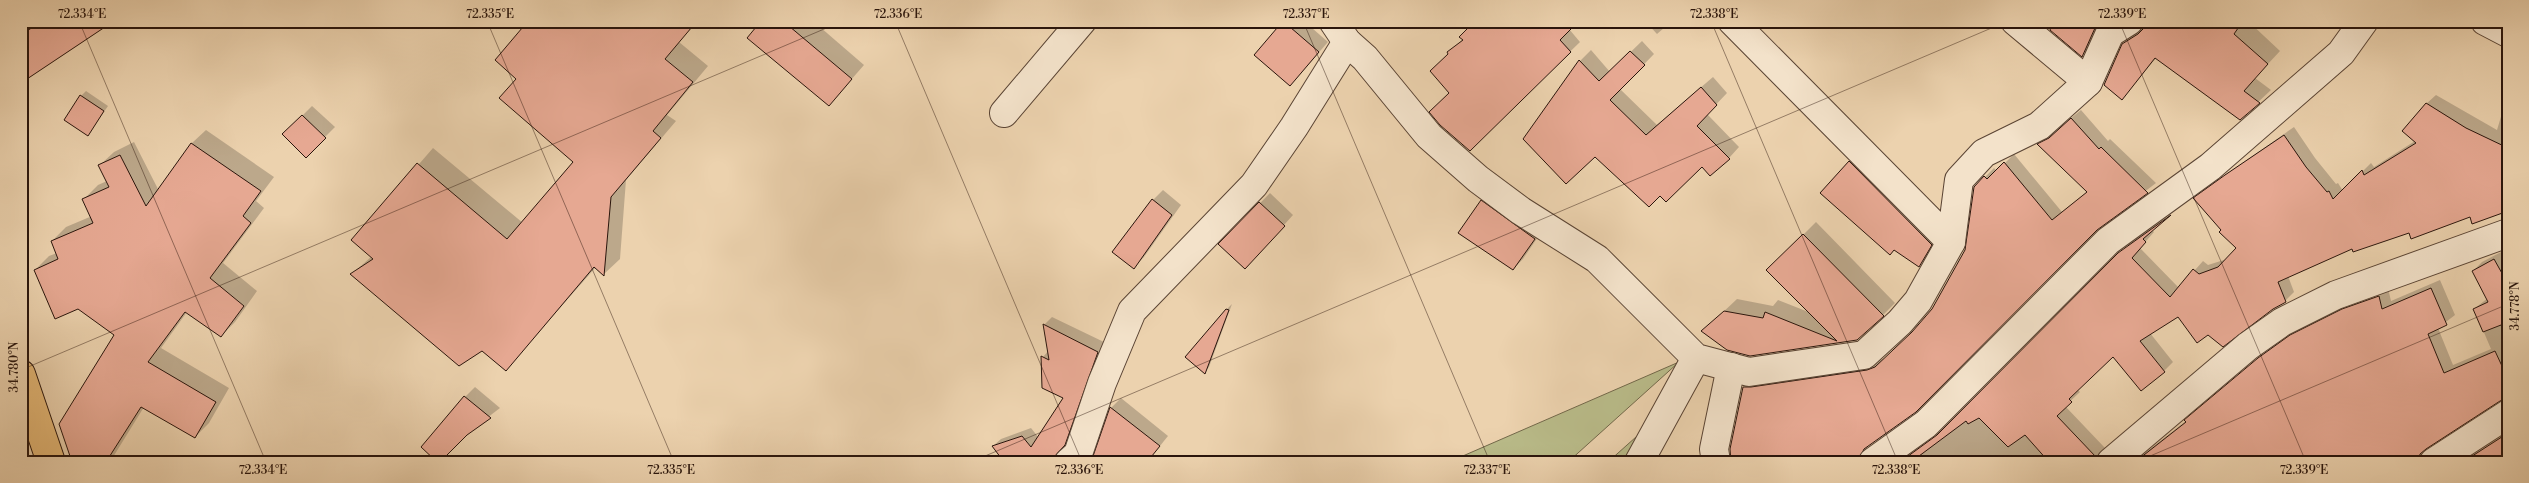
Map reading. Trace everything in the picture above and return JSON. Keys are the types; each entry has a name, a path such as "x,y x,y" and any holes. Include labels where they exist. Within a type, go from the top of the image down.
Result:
{"highway":[{"path":"21,374 51,462"}],"street":[{"path":"1004,113 1082,21"},
{"path":"1732,21 1951,242"},
{"path":"2015,21 2088,82"},
{"path":"1069,462 1078,454 1102,383 1132,311 1254,185 1294,127 1340,32 1365,58 1429,136 1478,178 1522,211 1598,259 1696,358 1749,372 1864,356 1900,322 1918,301 1951,242 1959,180 1984,153 2039,126 2088,82 2110,33 2129,21"},
{"path":"1873,462 1926,424 2108,241 2210,167 2341,53 2364,21"},
{"path":"2485,21 2508,33"},
{"path":"2111,462 2248,346 2282,322 2336,295 2508,233"},
{"path":"1639,462 1696,358"},
{"path":"1716,462 1714,449 1731,367"},
{"path":"2434,462 2508,414"}],"green space":[{"path":"1679,362 1568,462 1449,462"},
{"path":"1655,420 1632,462 1608,462"}],"building":[{"path":"42,21 114,21 21,83 21,35"},
{"path":"528,21 697,21 665,59 693,82 653,131 661,138 611,197 604,276 594,267 506,371 482,351 459,366 350,274 373,259 351,240 417,163 507,239 573,162 499,98 516,79 495,60"},
{"path":"761,21 783,21 852,79 829,106 747,38"},
{"path":"1283,21 1319,52 1290,86 1254,55"},
{"path":"1475,21 1579,21 1560,40 1571,52 1470,151 1440,125 1429,112 1449,93 1430,71 1448,54 1447,52 1463,40 1459,37"},
{"path":"2053,21 2085,21 2095,28 2082,57 2050,30"},
{"path":"2144,21 2243,21 2234,34 2268,64 2244,91 2260,103 2240,120 2155,58 2122,100 2104,85 2122,44 2143,29"},
{"path":"1630,51 1645,65 1610,100 1646,135 1701,87 1717,105 1697,126 1730,159 1710,176 1702,167 1666,202 1660,196 1649,207 1595,157 1566,184 1523,139 1579,60 1599,81"},
{"path":"80,95 104,111 88,136 64,120"},
{"path":"2426,103 2466,128 2508,148 2508,211 2472,224 2470,217 2411,239 2409,233 2353,252 2352,249 2278,282 2286,302 2273,309 2223,347 2208,335 2197,343 2178,317 2140,341 2165,372 2141,391 2113,357 2069,399 2072,402 2057,416 2096,457 2096,462 2049,462 2025,435 2008,447 1979,418 1968,424 1966,421 1911,462 1900,462 1937,435 2118,253 2171,215 2143,239 2146,242 2132,258 2170,297 2193,269 2199,274 2218,267 2236,248 2219,232 2221,230 2193,198 2225,175 2284,135 2306,167 2327,192 2329,191 2333,199 2362,170 2364,175 2416,143 2402,131"},
{"path":"302,115 326,138 306,158 282,134"},
{"path":"2071,118 2099,149 2101,147 2148,193 2097,230 1916,412 1864,449 1858,462 1731,462 1730,449 1743,387 1867,370 1875,367 1912,332 1932,309 1965,250 1974,187 1984,176 1987,179 2004,162 2052,220 2087,192 2037,144 2049,138"},
{"path":"191,143 261,191 243,216 251,223 210,278 244,306 221,337 185,312 148,362 216,402 195,438 141,407 106,462 72,462 59,424 114,335 78,309 55,319 34,270 58,259 51,241 93,223 82,199 109,187 98,165 120,155 146,206"},
{"path":"1849,161 1932,245 1919,267 1894,250 1890,255 1820,193"},
{"path":"1152,199 1172,215 1134,269 1112,252"},
{"path":"1481,200 1535,239 1513,270 1458,233"},
{"path":"1259,202 1285,226 1245,269 1218,244"},
{"path":"1803,234 1884,316 1857,340 1750,356 1727,350 1701,331 1724,311 1763,318 1765,312 1837,341 1766,270"},
{"path":"2494,259 2508,284 2508,338 2501,325 2483,332 2473,309 2488,302 2472,271"},
{"path":"2431,288 2447,325 2428,334 2444,373 2495,351 2508,379 2508,398 2500,401 2426,449 2420,454 2419,462 2135,462 2186,422 2184,420 2258,358 2290,335 2342,309 2379,296 2382,309"},
{"path":"1226,309 1229,310 1205,374 1185,357"},
{"path":"1043,324 1098,352 1065,445 1054,457 1054,462 1004,462 992,446 1022,436 1031,447 1063,398 1042,388 1041,356 1049,360"},
{"path":"464,396 491,418 467,435 440,462 437,462 421,447"},
{"path":"1110,407 1160,446 1147,462 1091,462"},
{"path":"2508,433 2508,462 2463,462"}]}
